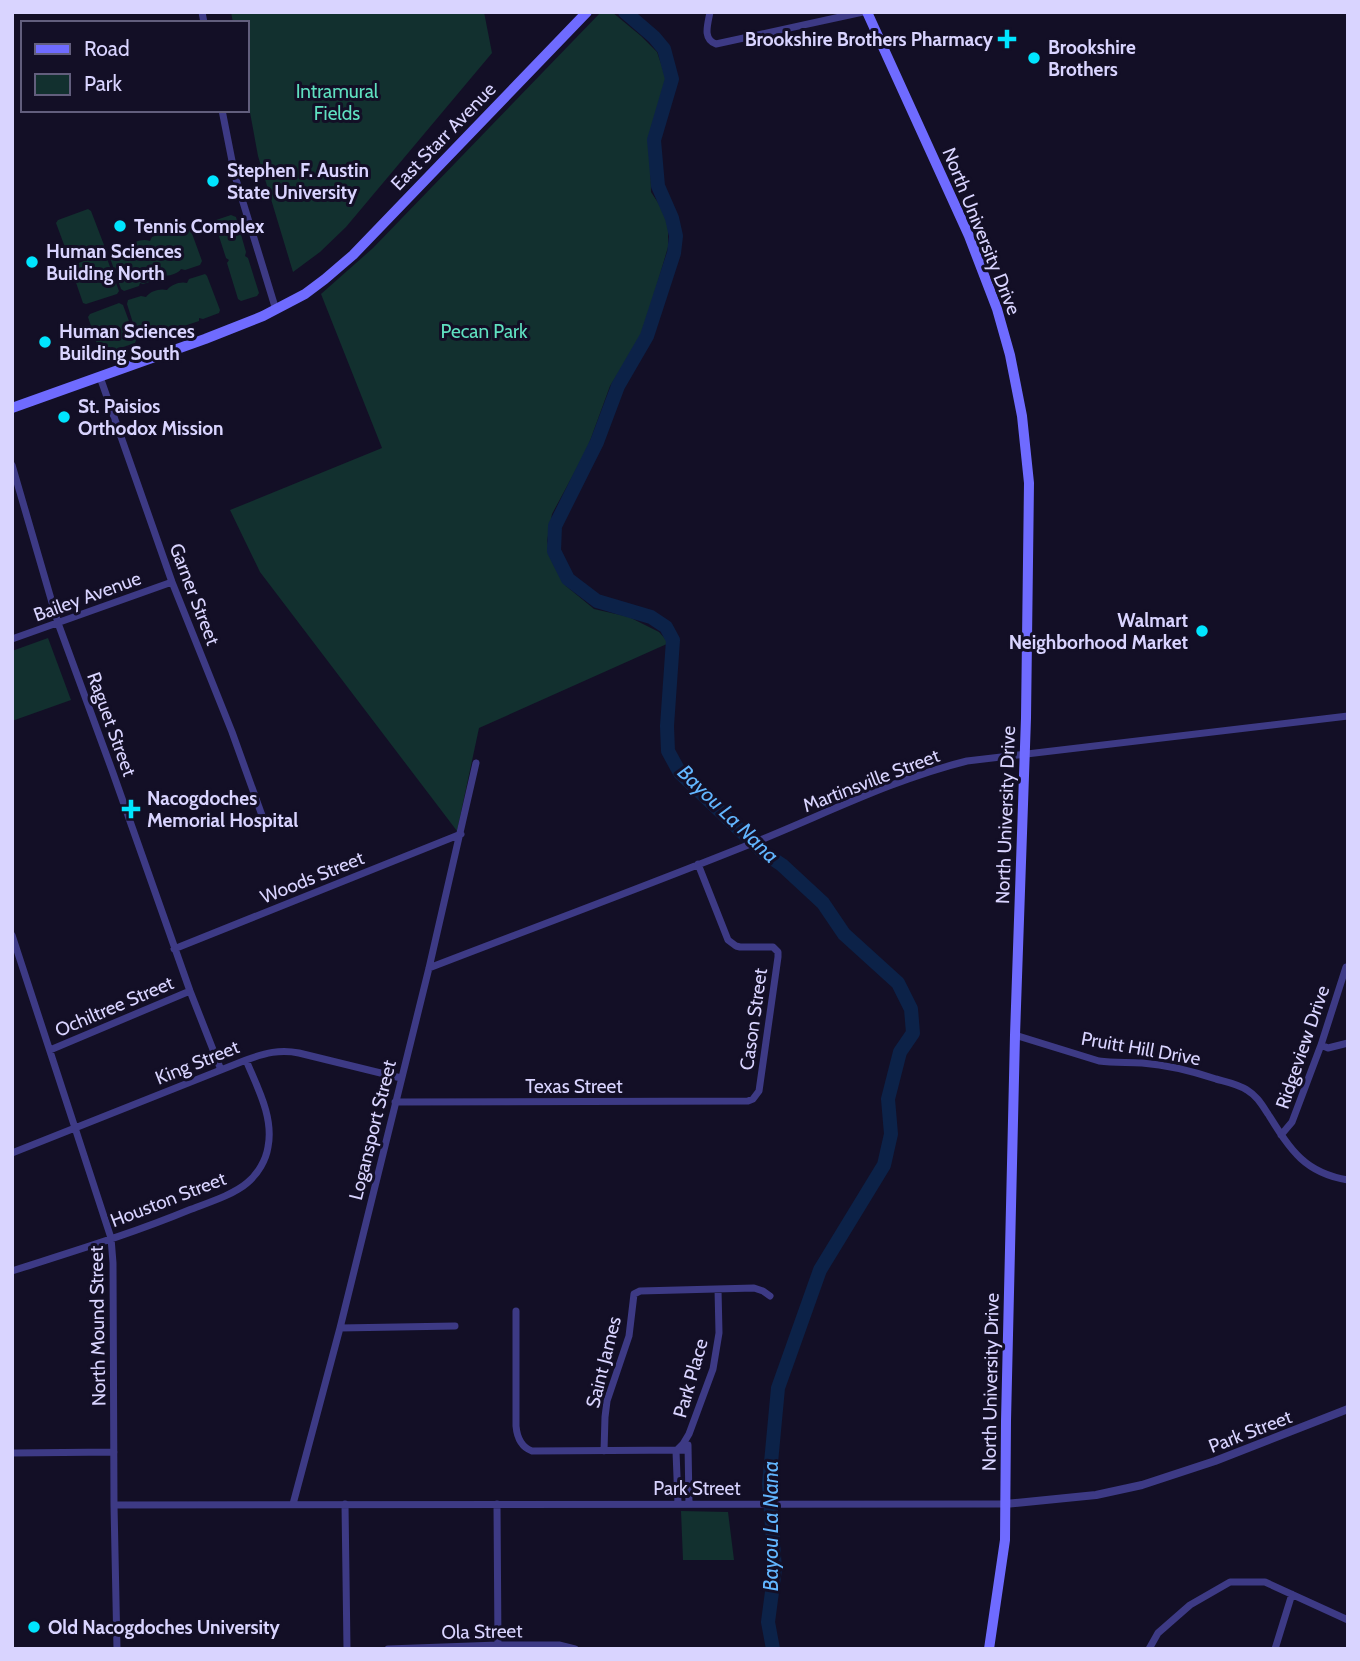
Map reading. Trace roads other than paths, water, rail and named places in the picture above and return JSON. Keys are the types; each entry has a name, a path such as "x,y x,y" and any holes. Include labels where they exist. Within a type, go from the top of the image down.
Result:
{"main road":[{"name":"East Starr Avenue","path":"12,408 233,328 305,294 353,255 587,12"},
{"name":"North University Drive","path":"865,12 980,264 997,309 1016,381 1026,449 1030,509 1015,1035 1005,1540 989,1649"}],"street":[{"path":"710,12 707,37 710,42 716,44 865,12"},
{"path":"222,112 235,176 276,310"},
{"name":"Garner Street","path":"100,377 172,582 232,732 264,821"},
{"name":"Raguet Street","path":"12,465 58,623 174,948 221,1070"},
{"name":"Bailey Avenue","path":"12,639 172,582"},
{"name":"Martinsville Street","path":"429,968 733,851 935,769 967,761 1348,716"},
{"name":"Logansport Street","path":"293,1504 340,1328 429,968 476,763"},
{"name":"Woods Street","path":"174,948 461,834"},
{"name":"Cason Street","path":"698,864 729,940 740,947 773,947 778,952 759,1091 754,1099"},
{"name":"North Mound Street","path":"12,935 111,1238 117,1649"},
{"name":"Ridgeview Drive","path":"1281,1135 1292,1122 1346,967"},
{"name":"Ochiltree Street","path":"50,1050 190,991"},
{"name":"Pruitt Hill Drive","path":"1015,1035 1099,1060 1176,1068 1244,1088 1259,1100 1294,1154 1304,1163 1326,1174 1348,1180"},
{"path":"1321,1045 1328,1048 1348,1043"},
{"name":"King Street","path":"12,1153 246,1060 273,1052 290,1051 401,1078"},
{"name":"Houston Street","path":"12,1271 167,1219 246,1184 261,1167 269,1146 266,1110 246,1060"},
{"name":"Texas Street","path":"395,1102 754,1099"},
{"name":"Saint James","path":"604,1451 607,1401 629,1336 634,1294 640,1291 754,1288 770,1296"},
{"name":"Park Place","path":"689,1503 690,1434 715,1360 719,1333 718,1289"},
{"path":"516,1311 516,1426 520,1441 528,1450 688,1450"},
{"path":"340,1328 455,1326"},
{"name":"Park Street","path":"114,1505 1005,1504 1096,1495 1142,1485 1215,1461 1348,1409"},
{"name":"Park Place","path":"676,1451 690,1434"},
{"path":"12,1453 114,1451"},
{"path":"676,1451 678,1503"},
{"path":"345,1504 347,1649"},
{"path":"497,1504 498,1647"},
{"path":"1149,1649 1158,1633 1190,1605 1230,1582 1265,1582 1348,1620"},
{"path":"1275,1649 1292,1594"},
{"name":"Ola Street","path":"388,1649 559,1645 575,1649"}],"waterway":[{"name":"Bayou La Nana","path":"625,12 664,49 672,79 654,140 658,186 672,218 676,236 674,253 647,336 618,386 597,442 555,526 554,551 568,579 597,601 651,617 666,627 673,640 667,726 668,751 680,773 764,853 782,865 823,903 844,934 898,983 911,1009 913,1033 900,1052 888,1099 891,1134 884,1165 820,1270 778,1388 769,1484 775,1569 768,1622 773,1649"}],"place":[{"name":"Brookshire Brothers Pharmacy","path":"1007,39"},
{"name":"Brookshire Brothers","path":"1034,58"},
{"name":"Stephen F. Austin State University","path":"213,181"},
{"name":"Tennis Complex","path":"120,226"},
{"name":"Human Sciences Building North","path":"32,262"},
{"name":"Human Sciences Building South","path":"45,342"},
{"name":"St. Paisios Orthodox Mission","path":"64,417"},
{"name":"Walmart Neighborhood Market","path":"1202,631"},
{"name":"Nacogdoches Memorial Hospital","path":"131,809"},
{"name":"Old Nacogdoches University","path":"34,1627"}],"park label":[{"name":"Intramural Fields","path":"337,102"},
{"name":"Pecan Park","path":"484,331"}]}
